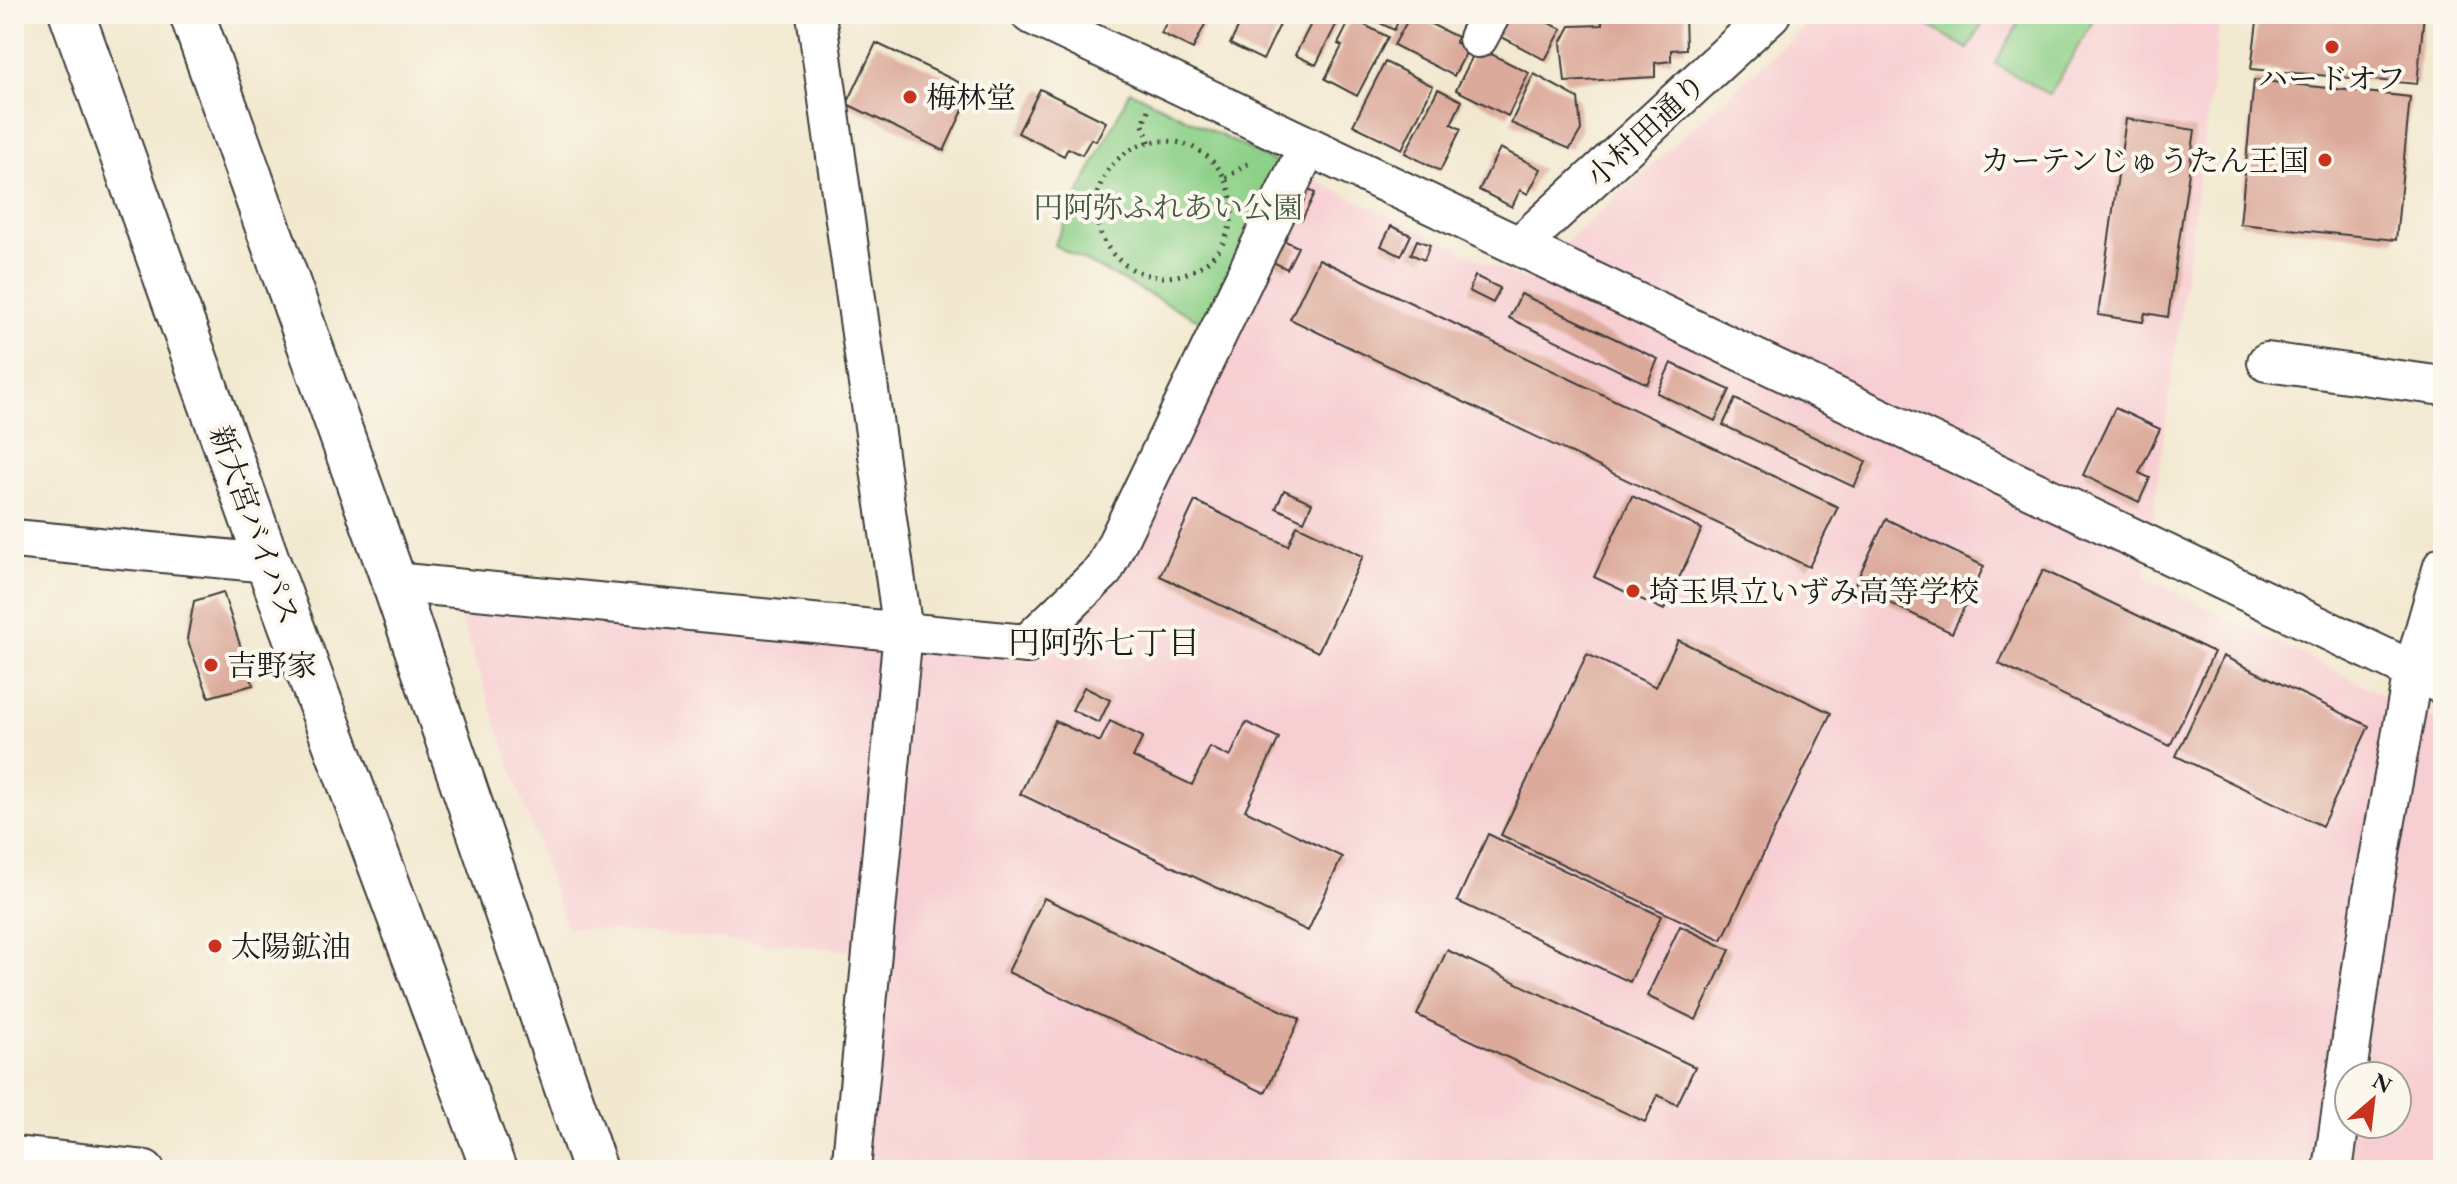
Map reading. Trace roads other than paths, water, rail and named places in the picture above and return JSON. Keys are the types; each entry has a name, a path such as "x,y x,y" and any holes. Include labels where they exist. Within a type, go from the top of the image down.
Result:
{"highway":[{"name":"新大宮バイパス","path":"72,14 268,563 494,1170"},
{"path":"192,14 394,582 595,1170"}],"street":[{"path":"816,14 903,632 851,1170"},
{"path":"1052,19 1308,146 2428,678"},
{"name":"小村田通り","path":"1520,245 1748,21"},
{"path":"394,582 1027,644 1104,570 1308,146"},
{"path":"2267,362 2443,386"},
{"path":"14,539 268,563"},
{"path":"2333,1170 2373,892 2428,678 2443,566"},
{"path":"16,1161 145,1170"}],"place":[{"name":"ハードオフ","path":"2332,47"},
{"name":"梅林堂","path":"910,97"},
{"name":"カーテンじゅうたん王国","path":"2325,160"},
{"name":"埼玉県立いずみ高等学校","path":"1633,591"},
{"name":"吉野家","path":"211,665"},
{"name":"太陽鉱油","path":"215,946"}],"district":[{"name":"円阿弥七丁目","path":"1104,643"}],"park label":[{"name":"円阿弥ふれあい公園","path":"1168,207"}]}
